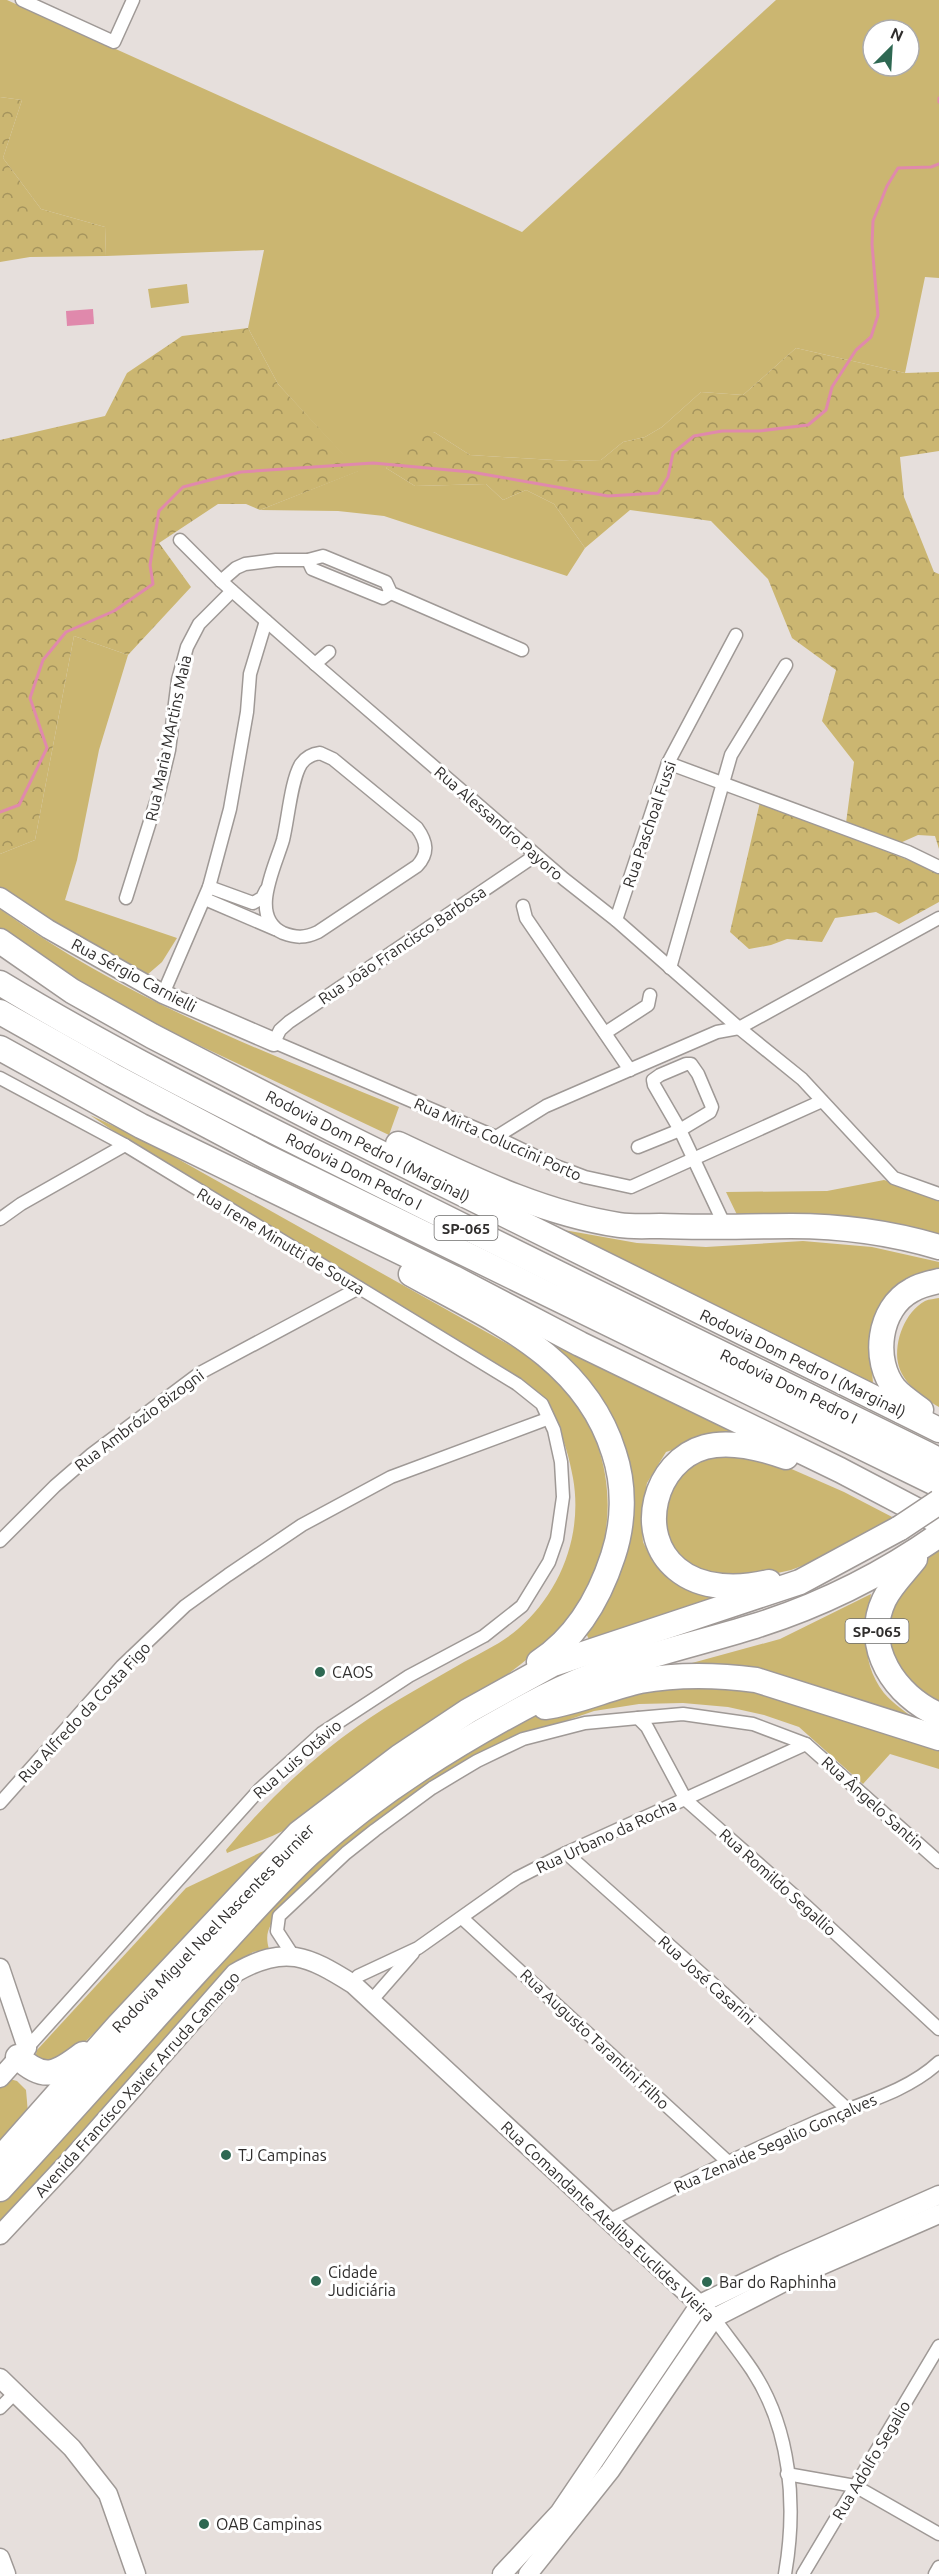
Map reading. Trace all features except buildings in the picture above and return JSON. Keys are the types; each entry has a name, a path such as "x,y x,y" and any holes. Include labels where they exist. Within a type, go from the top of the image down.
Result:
{"highway":[{"name":"Rodovia Dom Pedro I (Marginal)","path":"0,941 72,991 109,1013 332,1129 939,1430"},
{"path":"0,967 110,1048"},
{"name":"Rodovia Dom Pedro I","path":"0,983 110,1048 487,1239 939,1460"},
{"name":"Rodovia Dom Pedro I","path":"0,1012 112,1075 265,1156 939,1485"},
{"path":"0,1048 141,1126 232,1180 356,1244 507,1328 565,1370 588,1397 613,1449 620,1470 622,1501 620,1536 600,1591 582,1623 562,1644 468,1711"},
{"path":"232,1075 310,1103 496,1189 553,1210 619,1225 726,1228 792,1226 843,1229 900,1237 939,1248"},
{"path":"141,1126 454,1278 591,1350 840,1470 937,1532"},
{"path":"939,1281 911,1290 898,1302 888,1317 882,1338 881,1355 886,1374 896,1390 939,1424"},
{"path":"840,1470 823,1470 748,1446 724,1444 694,1451 674,1465 661,1486 654,1504 657,1541 676,1569 692,1578 725,1586 755,1585 792,1576 874,1544"},
{"name":"Rodovia Miguel Noel Nascentes Burnier","path":"0,2159 118,2026 299,1833 385,1767 468,1711 553,1664 800,1582 874,1544 939,1502"},
{"name":"Rodovia Miguel Noel Nascentes Burnier","path":"0,2190 279,1882 312,1851 408,1776 573,1682 614,1667 759,1625 813,1605 888,1569 937,1532"},
{"name":"SP-065","path":"937,1532 885,1599 876,1632 879,1649 892,1677 912,1699 939,1715"},
{"path":"522,1709 553,1706 648,1680 675,1676 729,1677 756,1680 939,1738"},
{"path":"23,2053 35,2072 47,2074 63,2069 118,2026"}],"street":[{"path":"22,0 114,42 133,0"},
{"name":"Rua Alessandro Payoro","path":"180,540 221,581 315,664 536,855 616,920 738,1028 802,1079 894,1178 939,1194"},
{"path":"221,581 236,568 245,564 276,560 308,560 312,569 383,598 391,593 522,650"},
{"name":"Rua Maria MArtins Maia","path":"126,898 158,796 169,750 178,680 188,647 199,624 232,591"},
{"path":"163,994 207,893 230,809 247,712 250,674 266,621"},
{"name":"Rua Paschoal Fussi","path":"616,920 668,763 736,635"},
{"path":"315,664 329,652"},
{"path":"670,968 731,754 786,665"},
{"path":"320,753 333,759 417,828 425,843 426,851 417,866 318,932 306,937 294,937 207,893 253,903 262,898 282,842 298,770 302,763 313,754 320,753"},
{"path":"668,763 908,852 939,867"},
{"name":"Rua João Francisco Barbosa","path":"274,1042 280,1030 289,1022 536,855"},
{"path":"266,890 267,915 276,929"},
{"name":"Rua Sérgio Carnielli","path":"0,897 48,929 163,994 274,1042"},
{"path":"523,906 526,918 630,1070"},
{"path":"496,1137 546,1106 717,1032 738,1028 939,918"},
{"path":"605,1033 648,1005 650,995"},
{"name":"Rua Mirta Coluccini Porto","path":"274,1042 496,1137 585,1178 623,1186 638,1185 822,1101"},
{"path":"639,1147 680,1130 710,1112 712,1107 698,1074 691,1064 660,1075 653,1080 654,1085 680,1130 726,1228"},
{"name":"Rua Irene Minutti de Souza","path":"0,1078 125,1145 517,1384 542,1404 548,1419"},
{"path":"0,1220 21,1204 125,1145"},
{"name":"Rua Ambrózio Bizogni","path":"0,1541 55,1486 92,1454 200,1373 359,1288"},
{"name":"Rua Alfredo da Costa Figo","path":"0,1803 122,1666 185,1606 228,1575 302,1525 391,1477 548,1419"},
{"name":"Rua Luis Otávio","path":"0,2078 260,1789 295,1757 322,1733 409,1676 484,1636 522,1606 549,1562 557,1539 563,1497 561,1462 554,1430 548,1419"},
{"path":"292,1954 277,1930 279,1916 346,1853 432,1788 477,1761 523,1739 585,1723 683,1714 753,1724 806,1744"},
{"name":"Rua Romildo Segallio","path":"638,1718 647,1727 686,1800 805,1905 939,2030"},
{"name":"Rua Urbano da Rocha","path":"353,1984 358,1976 418,1948 517,1878 566,1853 806,1744"},
{"name":"Rua Ângelo Santin","path":"806,1744 939,1862"},
{"name":"Rua José Casarini","path":"566,1853 723,1993 847,2109"},
{"name":"Rua Augusto Tarantini Filho","path":"462,1918 727,2161"},
{"name":"Rua Urbano da Rocha","path":"371,2001 418,1948"},
{"name":"Rua Comandante Ataliba Euclides Vieira","path":"292,1954 330,1969 353,1984 714,2318 753,2371 771,2405 783,2435 791,2499 790,2546 785,2574"},
{"name":"Avenida Francisco Xavier Arruda Camargo","path":"0,2235 235,1973 253,1962 292,1954"},
{"path":"0,1968 23,2053"},
{"name":"Rua Zenaide Segalio Gonçalves","path":"608,2221 727,2161 901,2088 939,2062"},
{"path":"502,2574 559,2513 700,2304 783,2264 939,2195"},
{"path":"528,2574 610,2471 714,2318 790,2279 939,2214"},
{"name":"Rua Adolfo Segalio","path":"803,2574 939,2346"},
{"path":"0,2378 72,2448 108,2494 136,2574"},
{"path":"0,2408 15,2393"},
{"path":"788,2474 855,2486 939,2534"},
{"path":"0,2558 6,2574"},
{"path":"935,2574 939,2566"}],"green space":[{"path":"0,0 7,0 522,232 776,0 939,0 939,278 925,277 905,373 796,348 743,395 701,392 662,427 645,437 623,442 601,460 570,461 470,455 434,432 386,468 415,486 486,484 503,500 526,490 554,504 585,548 567,576 384,516 338,511 260,510 358,471 278,384 248,328 264,250 106,256 105,227 41,209 3,158 22,100 0,97"},
{"path":"0,97 22,100 3,158 41,209 105,227 106,256 30,257 0,262"},
{"path":"187,284 189,303 151,308 148,289"},
{"path":"248,328 278,384 359,471 260,510 246,504 218,504 159,543 191,587 128,655 74,636 35,840 0,854 0,440 105,416 127,373 182,336"},
{"path":"796,348 905,373 939,372 939,451 900,457 904,497 934,572 939,574 939,849 935,836 918,835 900,843 846,823 854,762 822,721 836,670 792,638 768,579 711,521 630,510 585,548 554,504 526,490 503,500 486,484 415,486 386,468 414,438 434,432 470,455 570,461 601,460 623,442 645,437 662,427 701,392 743,395"},
{"path":"74,636 128,655 99,750 77,860 65,900 177,938 162,962 147,975 50,922 0,889 0,854 35,840"},
{"path":"760,802 939,872 939,902 899,924 876,912 835,918 822,942 787,939 749,949 730,932"},
{"path":"0,909 46,940 143,996 244,1043 399,1107 389,1135 173,1033 80,985 0,928"},
{"path":"90,1115 146,1141 531,1357 563,1386 586,1419 599,1450 606,1482 607,1515 603,1548 592,1579 576,1608 554,1635 519,1666 399,1745 290,1827 227,1853 226,1850 272,1799 340,1739 397,1701 505,1639 533,1614 557,1580 571,1541 575,1520 573,1478 566,1449 555,1422 540,1398 518,1377 330,1267 137,1147"},
{"path":"884,1180 939,1197 939,1238 740,1221 726,1192 827,1191"},
{"path":"564,1230 637,1243 706,1247 803,1241 872,1247 939,1262 939,1272 870,1349 873,1383"},
{"path":"939,1298 939,1407 920,1394 904,1377 897,1354 902,1328 912,1312 925,1301"},
{"path":"529,1330 752,1437 715,1436 666,1452 647,1483 641,1513 643,1542 653,1562 668,1578 685,1588 729,1598 589,1640 585,1630 628,1467"},
{"path":"721,1451 771,1460 844,1492 896,1519 862,1543 791,1570 755,1578 701,1576 664,1542 659,1511 674,1475"},
{"path":"939,1550 939,1705 915,1689 899,1671 890,1651 888,1630 893,1608 903,1587 918,1568"},
{"path":"871,1594 867,1645 871,1670 884,1693 920,1723 681,1666 780,1639"},
{"path":"645,1687 744,1688 939,1749 939,1769 890,1754 863,1784 799,1727 764,1715 728,1707 683,1703 639,1704 594,1711 513,1739 437,1780 280,1912 269,1929 267,1938 269,1949 253,1952 235,1964 0,2228 0,2202 100,2089 254,1920 395,1791 535,1715"},
{"path":"270,1848 188,1941 85,2042 54,2063 35,2058 37,2050 186,1888"},
{"path":"6,2078 17,2081 26,2090 28,2113 0,2144 0,2084"}],"shaded area":[{"path":"93,309 94,324 67,326 66,311"}],"waterway":[{"path":"0,812 19,805 47,748 30,698 43,660 66,632 114,611 153,584 150,565 159,511 183,487 241,472 373,463 471,472 608,496 658,493 668,477 673,453 694,436 722,431 759,431 808,425 826,410 832,387 856,350 871,337 878,315 872,244 873,221 887,186 898,168 931,167 939,164"}],"place":[{"name":"CAOS","path":"320,1672"},
{"name":"TJ Campinas","path":"226,2155"},
{"name":"Cidade Judiciária","path":"316,2281"},
{"name":"Bar do Raphinha","path":"707,2282"},
{"name":"OAB Campinas","path":"204,2524"}]}
